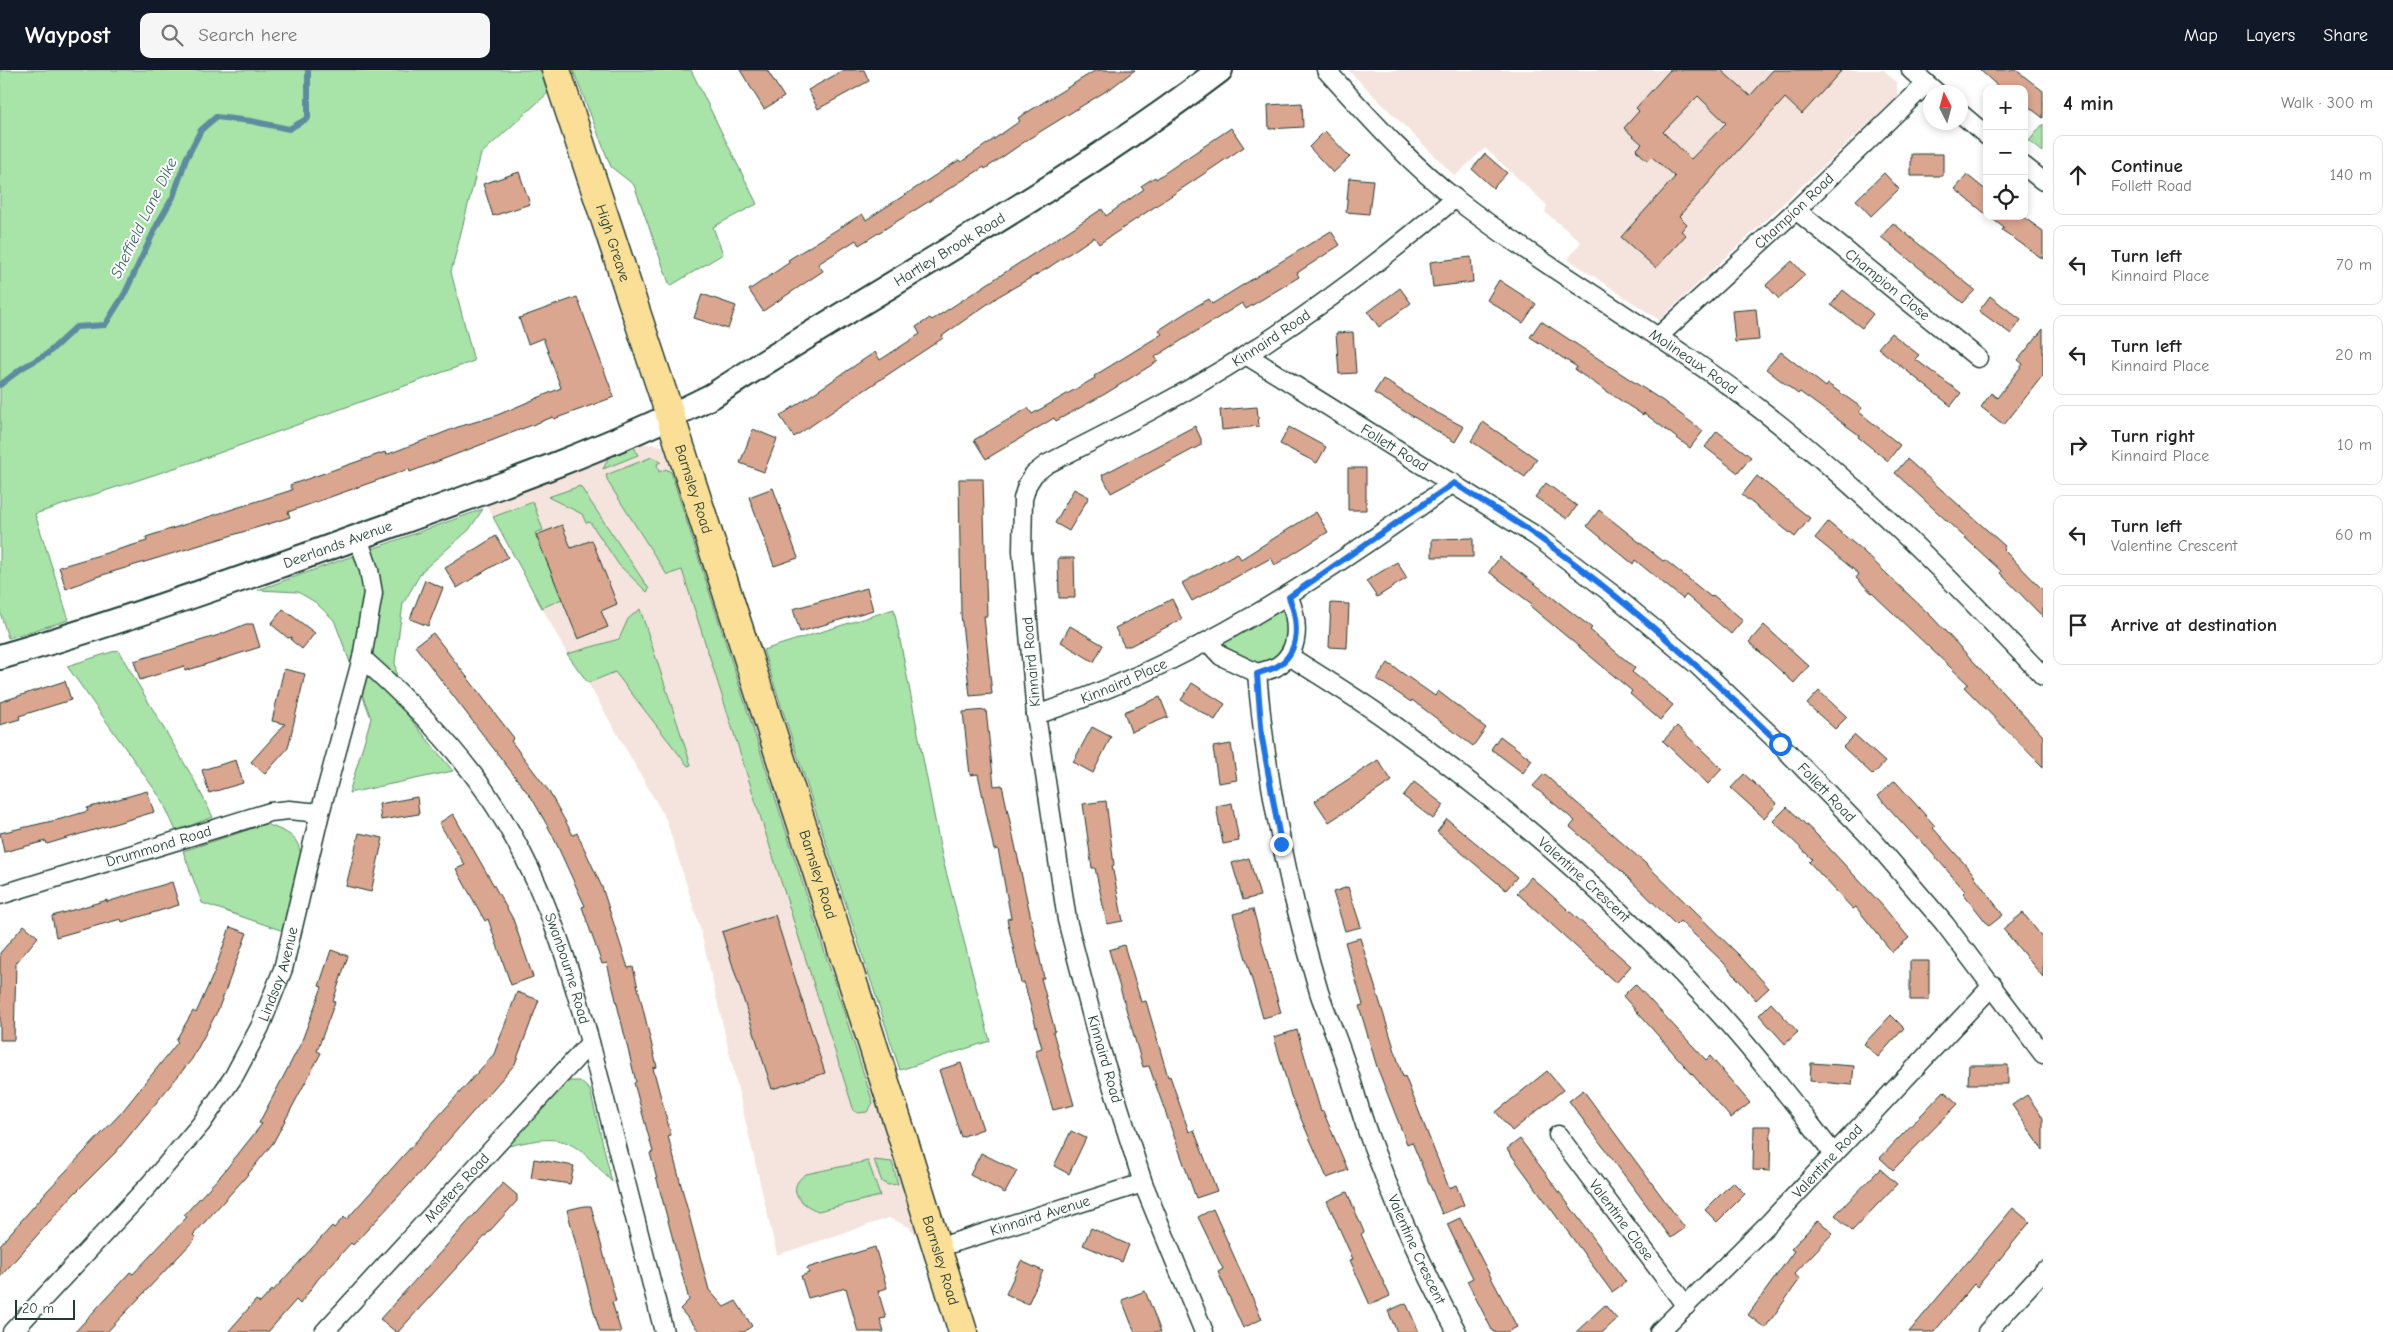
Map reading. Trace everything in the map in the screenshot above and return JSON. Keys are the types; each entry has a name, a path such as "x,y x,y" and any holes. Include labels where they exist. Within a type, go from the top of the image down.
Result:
{"main road":[{"name":"High Greave","path":"556,70 671,417"},
{"name":"Barnsley Road","path":"671,417 963,1332"}],"street":[{"name":"Hartley Brook Road","path":"671,417 712,396 1019,206 1169,109 1220,70"},
{"name":"Molineaux Road","path":"1326,70 1404,152 1455,198 1508,238 1659,336 1766,414 1880,511 2043,676"},
{"path":"1911,70 1928,85"},
{"name":"Champion Road","path":"1659,336 1923,95"},
{"path":"1968,120 1983,133"},
{"path":"2028,169 2043,181"},
{"name":"Kinnaird Road","path":"1204,1332 1143,1183 1099,1044 1067,920 1036,715 1022,551 1023,499 1027,485 1034,474 1047,464 1146,414 1246,355 1407,240 1455,198"},
{"name":"Champion Close","path":"1796,210 1978,358"},
{"name":"Follett Road","path":"1246,355 1454,483 1536,536 1611,593 1696,664 1780,744 1872,839 1944,923 1993,985 2043,1054"},
{"name":"Deerlands Avenue","path":"0,657 87,632 252,576 463,500 623,438 671,417"},
{"name":"Kinnaird Place","path":"1036,715 1128,681 1208,642 1289,597 1454,483"},
{"name":"Lindsay Avenue","path":"12,1332 148,1185 201,1124 234,1076 260,1027 283,969 320,813 362,658 373,593 369,570 358,537"},
{"path":"1208,642 1221,656 1257,674 1276,667 1289,656 1296,634 1296,616 1289,597"},
{"name":"Valentine Crescent","path":"1289,656 1388,720 1471,782 1550,848 1608,900 1704,998 1758,1058 1834,1154"},
{"name":"Swanbourne Road","path":"362,658 414,707 440,735 485,791 528,864 564,948 664,1332"},
{"name":"Valentine Crescent","path":"1257,674 1262,738 1281,844 1320,994 1343,1055 1370,1137 1395,1201 1433,1289 1457,1332"},
{"name":"Drummond Road","path":"0,895 270,812 289,810 320,813"},
{"name":"Valentine Road","path":"1659,1332 1834,1154 1993,985"},
{"name":"Masters Road","path":"324,1332 590,1043"},
{"name":"Valentine Close","path":"1558,1135 1686,1306"},
{"name":"Kinnaird Avenue","path":"937,1248 1143,1183"},
{"path":"1987,1332 2043,1271"}],"shaded area":[{"path":"1348,70 1884,70 1897,83 1897,97 1659,320 1568,259 1581,242 1545,212 1547,205 1485,148 1455,176"},
{"path":"640,443 664,446 673,456 927,1248 909,1227 889,1218 777,1255 700,928 666,819 588,683 567,654 486,504"}],"green space":[{"path":"0,70 541,70 549,92 481,154 451,272 474,361 205,458 35,514 69,620 8,638 0,612"},
{"path":"573,70 691,70 757,204 713,227 723,254 670,286 634,185 611,167"},
{"path":"2043,124 2043,152 2029,141"},
{"path":"634,447 638,455 603,469 609,457"},
{"path":"652,457 661,462 657,464 659,472 666,469 671,472 873,1103 867,1112 858,1113 854,1111 682,570 667,575 608,482 606,475"},
{"path":"580,486 649,589 647,592 619,565 590,522 586,523 582,514 548,497"},
{"path":"533,502 543,530 535,533 562,599 542,608 493,517"},
{"path":"483,509 469,530 422,571 403,604 395,662 400,706 453,771 349,793 371,718 334,620 315,602 298,592 258,590"},
{"path":"1286,605 1288,645 1274,660 1260,663 1245,660 1231,652 1220,642"},
{"path":"640,609 691,765 688,766 615,672 588,683 567,654 619,639 628,619"},
{"path":"894,609 942,856 990,1041 900,1070 763,650"},
{"path":"118,650 193,778 213,817 176,831 162,800 67,666"},
{"path":"266,824 290,835 296,841 300,850 302,861 300,886 289,933 202,903 183,851"},
{"path":"569,1081 580,1081 590,1090 612,1182 586,1156 566,1142 541,1140 505,1147 558,1085"},
{"path":"874,1160 892,1162 898,1184 888,1185 882,1182"},
{"path":"868,1161 880,1196 818,1211 805,1204 797,1195 796,1185 806,1174"}],"building":[{"path":"740,70 767,70 784,97 764,109"},
{"path":"844,70 864,70 869,81 818,109 808,90"},
{"path":"1096,70 1135,70 1111,88 1030,138 985,169 984,167 859,245 856,240 818,264 823,271 763,311 749,290 790,262 788,260 862,214 866,220 959,160 961,162 1020,121 1018,118"},
{"path":"1670,70 1721,70 1750,96 1773,70 1842,70 1802,114 1785,98 1679,216 1687,224 1681,231 1686,235 1656,268 1621,237 1675,177 1652,157 1648,161 1636,150 1642,144 1624,128 1639,111 1636,108","holes":["1698,96 1726,123 1691,159 1663,132"]},
{"path":"1980,70 2016,70 2043,91 2043,118 2028,106 2028,85 1997,85"},
{"path":"1302,103 1303,127 1269,129 1268,105"},
{"path":"1231,128 1244,147 1099,244 1094,237 1048,268 999,296 942,336 943,338 794,437 780,416 875,352 880,360 920,334 916,327 930,318 932,320 1102,209 1106,216 1144,189 1141,186 1155,177 1156,179"},
{"path":"1325,131 1350,157 1333,173 1309,147"},
{"path":"1485,154 1507,173 1493,188 1472,169"},
{"path":"1911,154 1943,154 1943,176 1911,176"},
{"path":"519,172 530,204 493,216 483,184"},
{"path":"1884,173 1899,189 1871,216 1856,200"},
{"path":"1967,175 1983,188 1983,212 1955,189"},
{"path":"1349,178 1373,180 1369,214 1346,212"},
{"path":"1994,220 2028,220 2043,231 2043,259 2002,230 2004,228"},
{"path":"1893,223 1975,290 1963,303 1881,237"},
{"path":"1331,231 1340,245 1297,273 1299,277 1246,309 1242,303 1155,357 1158,361 1105,394 1056,421 1054,418 986,459 974,440 1028,408 1032,414 1095,378 1094,376 1162,334 1159,330 1193,308 1209,299 1212,304"},
{"path":"1471,257 1473,282 1433,287 1430,262"},
{"path":"1792,261 1805,275 1779,299 1766,285"},
{"path":"1499,280 1536,304 1523,323 1487,300"},
{"path":"1400,288 1411,303 1379,327 1368,312"},
{"path":"1843,290 1873,314 1862,328 1831,305"},
{"path":"702,294 736,306 728,329 694,318"},
{"path":"1990,296 2021,320 2011,334 1979,311"},
{"path":"577,297 614,397 554,419 553,417 410,472 409,469 288,512 290,517 96,577 66,589 59,567 147,541 146,537 292,490 290,485 385,452 386,455 458,427 495,416 561,388 543,338 528,344 519,318"},
{"path":"1756,309 1759,340 1735,342 1732,311"},
{"path":"1541,321 1663,401 1703,431 1690,448 1644,413 1643,415 1575,370 1577,367 1530,337"},
{"path":"2043,329 2043,375 2004,425 1981,407 1991,393 1997,398 2023,364 2018,360"},
{"path":"1353,332 1356,373 1339,374 1336,333"},
{"path":"1891,333 1919,355 1915,359 1961,393 1951,406 1878,348"},
{"path":"1781,352 1826,387 1828,384 1862,408 1859,412 1900,445 1888,461 1858,437 1859,435 1800,392 1798,394 1766,369"},
{"path":"1383,379 1430,409 1464,427 1455,442 1374,393"},
{"path":"1257,407 1259,426 1222,430 1220,410"},
{"path":"1483,422 1537,459 1525,477 1471,441"},
{"path":"1195,426 1201,439 1201,445 1111,493 1102,475"},
{"path":"1289,427 1326,447 1317,463 1280,444"},
{"path":"753,429 777,439 764,472 740,463"},
{"path":"1717,431 1751,457 1738,473 1705,447"},
{"path":"1907,459 2005,546 2003,549 2043,590 2043,617 2000,573 2001,571 1895,473"},
{"path":"1348,468 1366,468 1366,510 1348,510"},
{"path":"1757,476 1810,518 1795,537 1742,495"},
{"path":"959,479 983,479 987,616 984,616 992,694 970,696 961,614"},
{"path":"1546,483 1577,506 1567,519 1535,497"},
{"path":"773,488 798,558 774,566 749,497"},
{"path":"1074,489 1089,497 1069,531 1055,523"},
{"path":"1599,510 1663,561 1665,560 1711,597 1713,595 1743,620 1731,634 1686,595 1683,599 1635,560 1633,564 1587,526"},
{"path":"1316,512 1328,532 1275,565 1271,558 1192,601 1182,583 1237,553 1241,559"},
{"path":"1828,522 1863,551 1932,617 2043,736 2043,767 1964,687 1968,684 1856,578 1859,574 1815,538"},
{"path":"562,525 571,548 592,540 617,604 601,611 608,627 578,639 536,535"},
{"path":"496,536 508,557 457,588 445,568"},
{"path":"1473,538 1473,557 1432,557 1432,539"},
{"path":"1500,557 1592,628 1590,630 1635,668 1632,672 1673,705 1660,720 1630,694 1632,691 1530,606 1532,604 1489,572"},
{"path":"1058,558 1074,558 1075,598 1059,598"},
{"path":"1397,562 1407,578 1377,597 1366,581"},
{"path":"425,580 443,588 428,626 410,619"},
{"path":"867,588 873,610 800,632 793,609"},
{"path":"1172,599 1182,619 1130,646 1124,646 1115,628"},
{"path":"1331,603 1349,604 1347,648 1329,647"},
{"path":"283,609 315,633 302,649 291,640 292,637 288,638 271,624"},
{"path":"246,624 253,624 260,647 185,671 184,666 140,680 134,661 219,635"},
{"path":"1764,625 1809,666 1794,683 1749,642"},
{"path":"1070,626 1103,645 1094,662 1061,642"},
{"path":"433,633 514,738 511,741 548,790 573,835 577,833 602,887 628,968 633,967 657,1067 653,1068 671,1135 668,1136 709,1290 724,1307 736,1301 752,1326 744,1332 700,1332 680,1309 689,1300 650,1153 653,1152 634,1083 636,1082 607,963 602,964 582,907 585,906 552,834 533,800 415,646"},
{"path":"1388,663 1435,696 1438,691 1486,728 1473,746 1412,700 1411,702 1377,679"},
{"path":"284,669 305,674 288,748 265,774 251,762 285,724 272,721"},
{"path":"65,681 71,700 19,716 20,719 0,725 0,702"},
{"path":"1192,683 1225,704 1215,720 1181,700"},
{"path":"1819,691 1847,717 1835,729 1807,704"},
{"path":"1160,697 1168,717 1131,732 1124,712"},
{"path":"986,710 994,786 1002,785 1044,978 1041,978 1055,1031 1053,1032 1074,1105 1053,1110 1035,1050 1042,1048 1024,982 1021,983 1007,919 1011,918 998,849 994,850 978,774 970,775 963,712"},
{"path":"1677,726 1722,769 1708,784 1663,741"},
{"path":"1092,727 1111,737 1093,773 1073,762"},
{"path":"1855,735 1885,762 1873,775 1843,747"},
{"path":"1500,736 1532,760 1523,773 1491,749"},
{"path":"1231,744 1237,780 1218,783 1213,747"},
{"path":"236,760 243,783 209,793 202,770"},
{"path":"1378,760 1392,781 1329,822 1315,801"},
{"path":"1544,774 1645,863 1739,955 1769,988 1756,1000 1723,962 1680,921 1676,925 1619,869 1570,827 1575,821 1533,786"},
{"path":"1744,774 1777,804 1764,818 1731,788"},
{"path":"1895,781 1935,826 1933,828 1970,870 2003,915 1989,926 1963,893 1965,891 1919,838 1916,838 1878,796"},
{"path":"1414,782 1444,805 1433,819 1403,796"},
{"path":"147,791 154,812 47,844 46,841 4,852 0,833 61,819 88,811 87,808"},
{"path":"417,797 419,814 381,820 379,804"},
{"path":"1106,801 1114,865 1112,866 1123,921 1107,924 1095,868 1092,868 1083,804"},
{"path":"1232,803 1239,841 1223,844 1216,806"},
{"path":"1787,807 1817,835 1881,904 1909,938 1892,952 1856,907 1853,909 1809,862 1812,859 1773,821"},
{"path":"453,814 513,919 533,977 511,985 488,919 485,921 456,869 465,865 439,823"},
{"path":"1447,819 1517,877 1506,890 1437,832"},
{"path":"359,833 383,838 371,892 346,886"},
{"path":"1249,858 1260,896 1243,900 1232,863"},
{"path":"1531,877 1631,966 1616,983 1517,893"},
{"path":"172,882 179,905 122,922 121,919 56,937 52,916 107,900 107,902"},
{"path":"1348,887 1361,927 1345,931 1333,892"},
{"path":"1253,909 1281,1013 1263,1018 1233,914"},
{"path":"2023,913 2043,938 2043,977 2003,929"},
{"path":"775,915 825,1073 772,1089 722,932"},
{"path":"24,925 38,937 16,963 14,1040 0,1040 0,953"},
{"path":"230,927 247,933 218,1010 192,1059 115,1153 73,1195 0,1277 0,1245 48,1190 121,1113 178,1042 176,1040 193,1011 196,1013 214,973"},
{"path":"1360,938 1403,1077 1405,1076 1449,1188 1456,1185 1464,1205 1442,1214 1412,1142 1407,1144 1377,1067 1359,1006 1363,1005 1345,942"},
{"path":"1124,945 1141,1002 1146,1001 1168,1077 1170,1076 1189,1132 1194,1130 1217,1191 1196,1198 1149,1066 1143,1067 1109,950"},
{"path":"331,950 348,956 333,1001 335,1002 317,1051 321,1053 273,1143 244,1179 193,1235 196,1238 107,1332 75,1332 130,1272 133,1274 187,1217 184,1215 223,1173 262,1124 259,1123 301,1043 322,987 319,986"},
{"path":"1910,961 1929,961 1929,1000 1910,1000"},
{"path":"1635,984 1706,1060 1710,1056 1750,1103 1731,1118 1623,996"},
{"path":"517,992 539,1000 515,1064 407,1187 353,1245 351,1243 318,1279 300,1304 296,1300 268,1332 228,1332 256,1300 260,1303 273,1291 332,1226 334,1228 344,1217 346,1220 494,1054"},
{"path":"1771,1003 1798,1032 1785,1044 1759,1015"},
{"path":"1891,1015 1904,1028 1878,1057 1864,1044"},
{"path":"1297,1030 1321,1112 1323,1111 1348,1170 1327,1178 1291,1096 1274,1037"},
{"path":"961,1063 983,1129 961,1137 939,1070"},
{"path":"1811,1063 1854,1066 1852,1085 1810,1081"},
{"path":"1969,1065 2008,1065 2008,1084 1968,1084"},
{"path":"1547,1071 1563,1090 1512,1131 1496,1112"},
{"path":"1583,1090 1685,1228 1671,1238 1569,1101"},
{"path":"1944,1091 1958,1104 1893,1170 1880,1158"},
{"path":"2027,1095 2043,1118 2043,1150 2012,1105"},
{"path":"1754,1126 1771,1126 1770,1171 1753,1170"},
{"path":"1071,1131 1086,1138 1069,1174 1054,1166"},
{"path":"1520,1139 1626,1282 1612,1292 1507,1149"},
{"path":"981,1153 1017,1171 1005,1193 970,1175"},
{"path":"534,1159 574,1166 570,1184 531,1178"},
{"path":"1880,1169 1897,1184 1852,1231 1835,1215"},
{"path":"1733,1182 1745,1194 1717,1222 1705,1210"},
{"path":"503,1183 517,1195 517,1201 396,1332 380,1319"},
{"path":"1347,1192 1364,1232 1361,1234 1390,1296 1370,1305 1350,1260 1353,1259 1327,1201"},
{"path":"591,1206 616,1301 612,1302 621,1332 600,1332 567,1210"},
{"path":"2013,1208 2030,1222 1977,1287 1974,1284 1934,1332 1909,1332"},
{"path":"1213,1209 1262,1319 1243,1328 1218,1272 1223,1269 1198,1217"},
{"path":"1460,1218 1517,1327 1507,1332 1493,1332 1467,1281 1473,1278 1447,1224"},
{"path":"1818,1220 1833,1233 1794,1274 1800,1279 1765,1328 1748,1315 1794,1251 1791,1249"},
{"path":"1091,1228 1129,1245 1122,1262 1083,1245"},
{"path":"875,1247 887,1288 878,1291 886,1318 880,1319 884,1332 858,1332 846,1288 808,1298 801,1276 809,1273 807,1268"},
{"path":"1021,1261 1043,1271 1028,1304 1006,1294"},
{"path":"1145,1291 1161,1332 1135,1332 1122,1300"},
{"path":"1406,1303 1419,1332 1397,1332 1388,1311"},
{"path":"1605,1305 1617,1319 1603,1332 1576,1332"}],"waterway":[{"name":"Sheffield Lane Dike","path":"0,385 22,368 47,354 76,327 105,325 125,293 157,225 173,197 186,159 201,130 216,117 251,121 289,129 308,118 308,70"}],"route":[{"path":"1281,844 1262,738 1257,674 1276,667 1289,656 1296,634 1296,616 1289,597 1454,483 1536,536 1611,593 1696,664 1780,744"}]}
